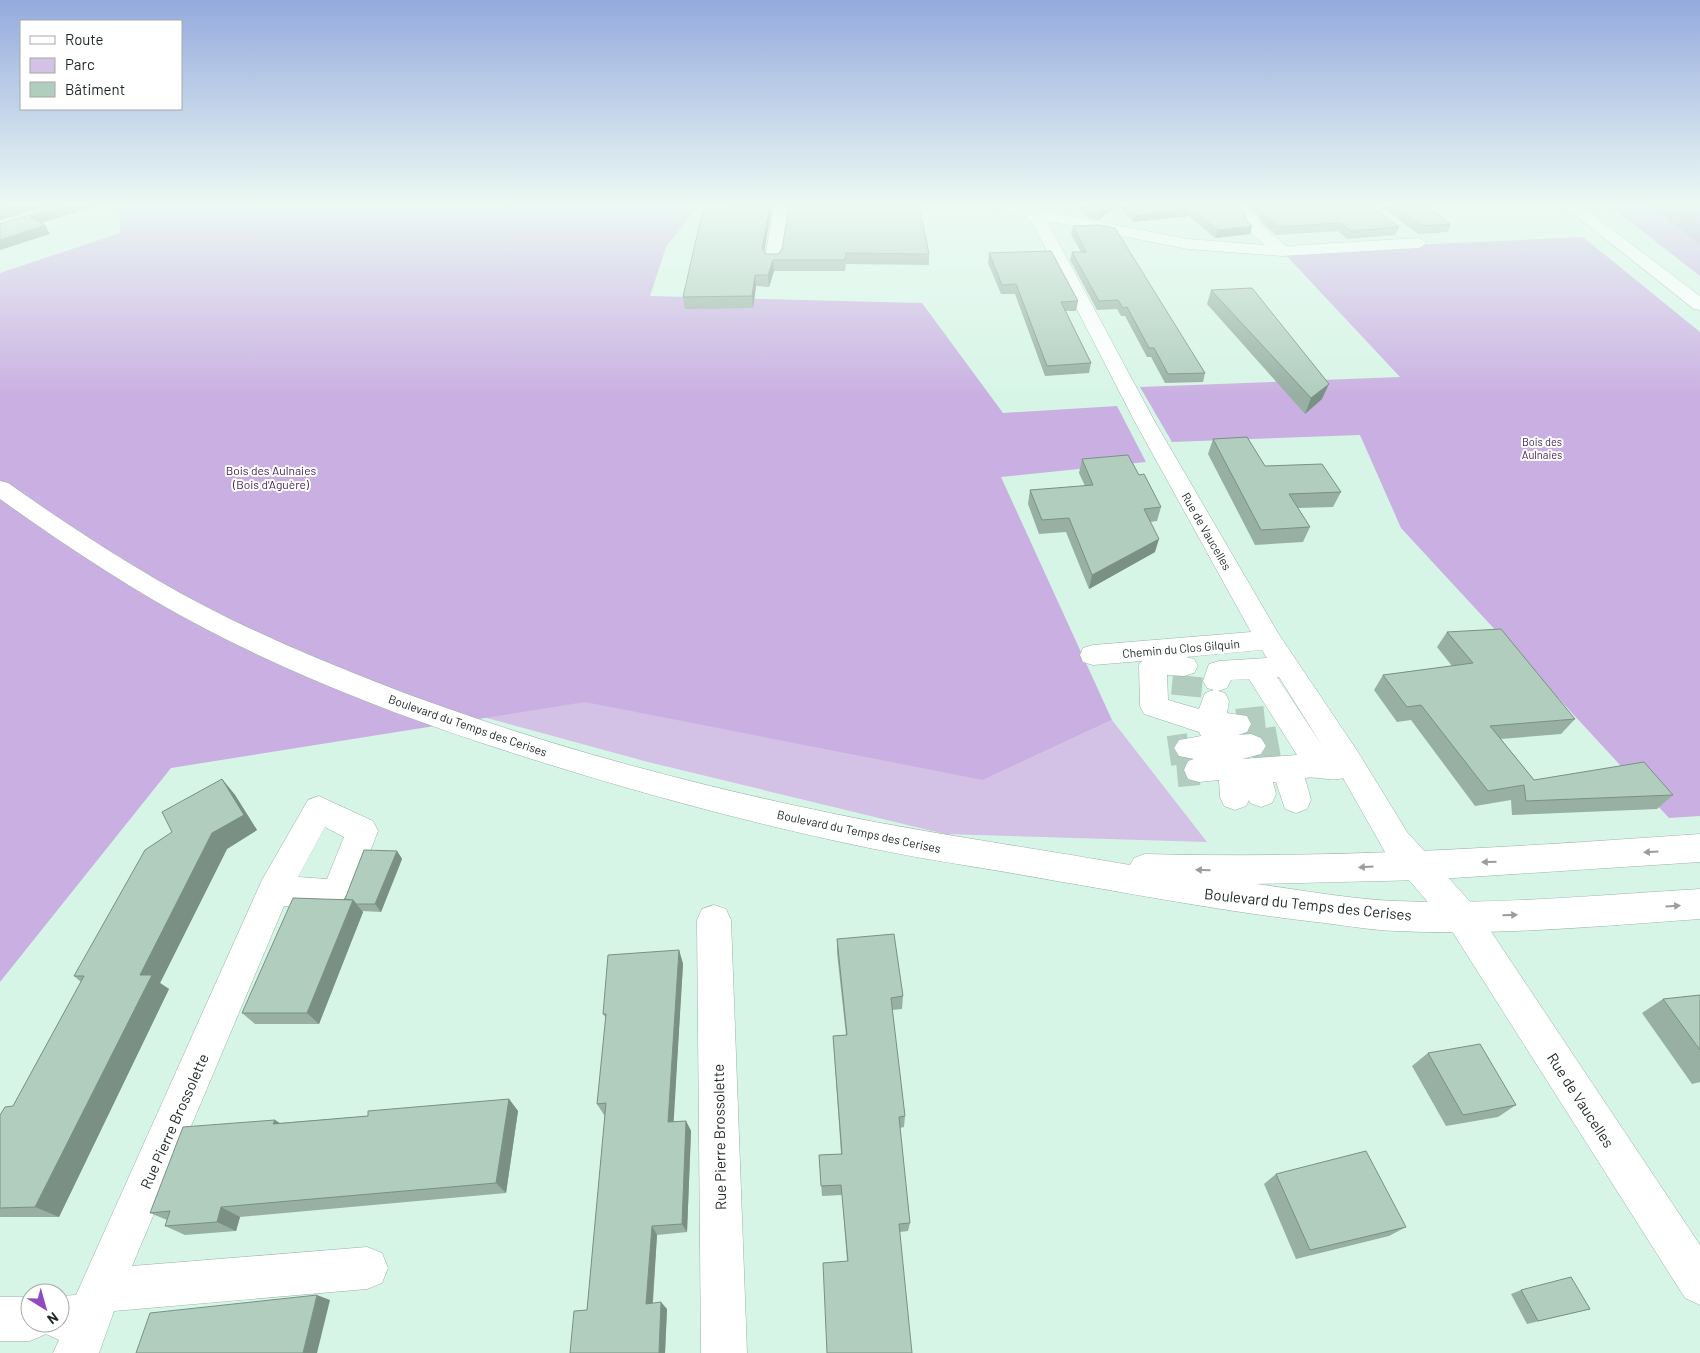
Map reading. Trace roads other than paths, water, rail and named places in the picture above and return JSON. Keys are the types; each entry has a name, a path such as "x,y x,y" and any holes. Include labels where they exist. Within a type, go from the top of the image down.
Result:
{"street":[{"name":"Rue de Vaucelles","path":"1066,269 1145,422 1269,640 1358,776 1396,842 1462,917 1700,1283"},
{"path":"1654,269 1700,305"},
{"name":"Boulevard du Temps des Cerises","path":"0,488 94,555 192,611 231,632 344,682 434,716 511,742 737,805 901,840 1249,900 1391,916 1462,917 1700,904"},
{"name":"Chemin du Clos Gilquin","path":"1093,656 1269,640"},
{"path":"1258,669 1286,667"},
{"path":"1194,759 1218,768 1236,728 1258,669"},
{"path":"1236,728 1258,669"},
{"path":"1236,728 1320,764 1358,776"},
{"path":"1236,728 1296,800"},
{"name":"Boulevard du Temps des Cerises","path":"1039,863 1232,871 1504,862 1700,848"},
{"name":"Rue Pierre Brossolette","path":"81,1320 274,890"},
{"name":"Rue Pierre Brossolette","path":"714,920 724,1353"},
{"path":"81,1320 367,1268"},
{"path":"0,1319 20,1318"}],"tunnel":[{"path":"1186,696 1188,676"},
{"path":"1237,724 1265,721"},
{"path":"1251,746 1278,741"},
{"path":"1169,751 1189,748"},
{"path":"1177,772 1199,770"}],"park label":[{"name":"Bois des Aulnaies","path":"1542,447"},
{"name":"Bois des Aulnaies (Bois d'Aguère)","path":"271,477"}]}
